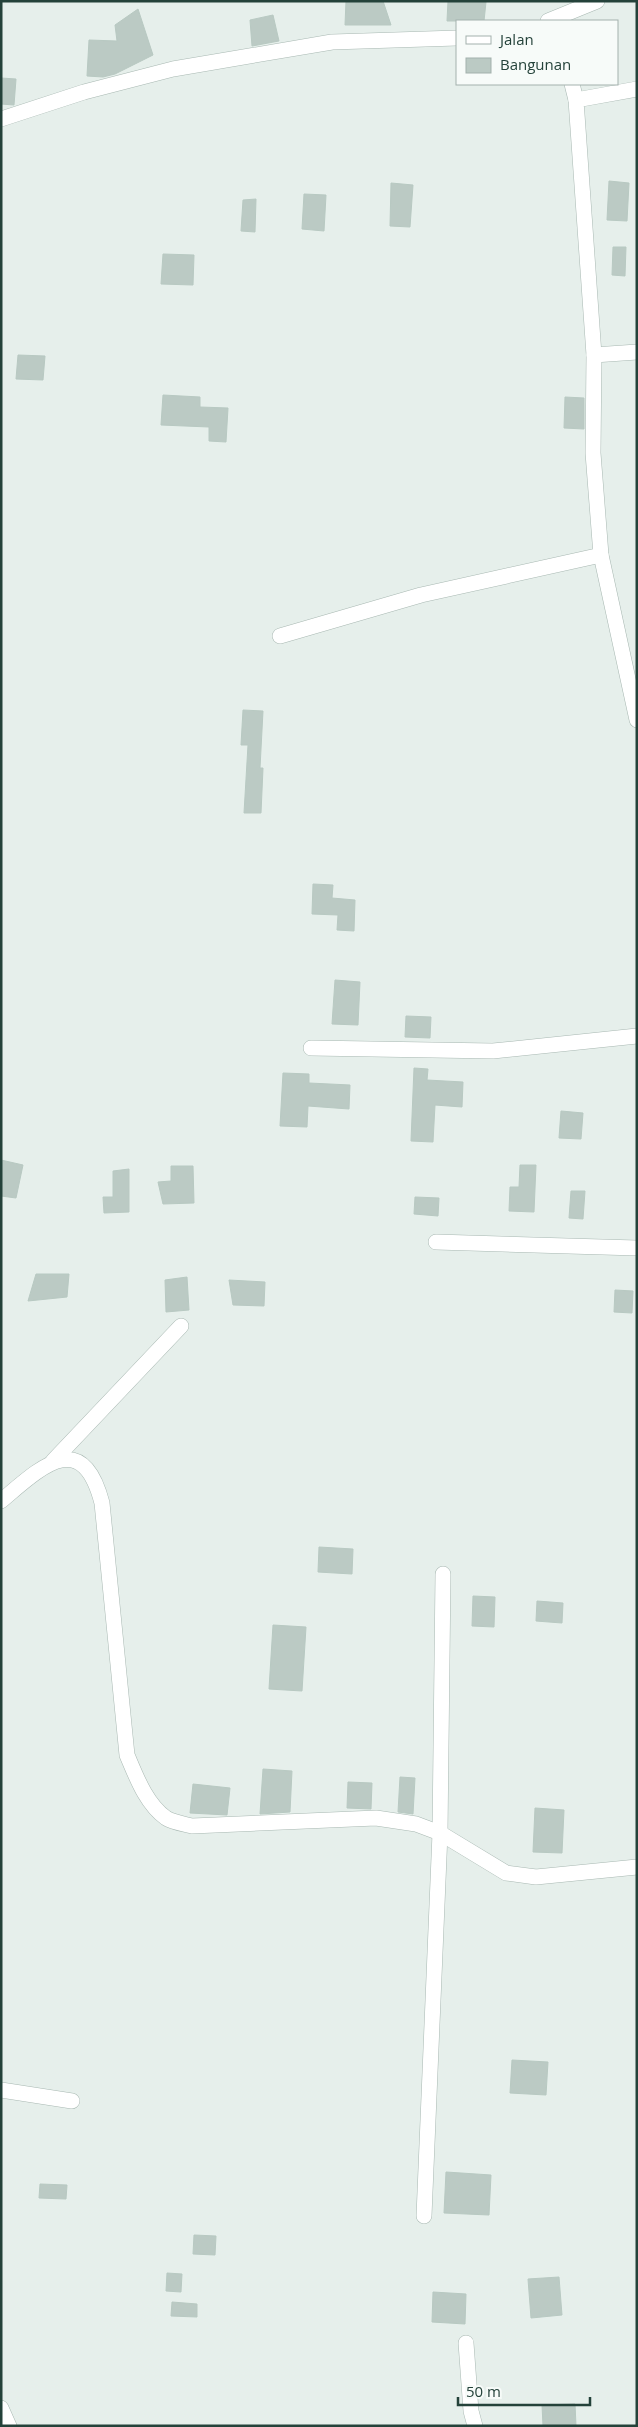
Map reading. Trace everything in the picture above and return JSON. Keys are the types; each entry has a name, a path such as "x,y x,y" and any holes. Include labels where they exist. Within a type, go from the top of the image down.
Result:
{"street":[{"path":"550,20 597,1"},
{"path":"1,119 84,92 173,70 332,42 456,38"},
{"path":"572,85 576,100 594,355 593,453 601,554 637,720"},
{"path":"576,100 637,89"},
{"path":"594,355 637,352"},
{"path":"280,636 421,595 601,554"},
{"path":"311,1048 493,1051 637,1036"},
{"path":"436,1242 637,1248"},
{"path":"1,1501 53,1461 181,1326"},
{"path":"53,1461 70,1459 87,1467 97,1483 102,1503 127,1755 137,1780 151,1802 166,1818 192,1826 376,1818 416,1824 440,1833 506,1873 536,1877 637,1867"},
{"path":"424,2216 440,1833 443,1574"},
{"path":"1,2090 72,2101"},
{"path":"466,2343 471,2411 476,2426"},
{"path":"1,2408 9,2426"}],"building":[{"path":"346,1 383,1 391,25 345,25"},
{"path":"448,1 486,2 484,20 447,21"},
{"path":"138,9 153,55 115,74 103,77 87,76 89,40 117,41 115,25"},
{"path":"273,15 279,41 252,46 250,20"},
{"path":"1,78 16,79 14,105 1,104"},
{"path":"609,181 629,183 627,221 607,220"},
{"path":"391,183 413,185 410,227 390,226"},
{"path":"304,194 326,195 324,231 302,229"},
{"path":"256,199 255,232 241,231 243,200"},
{"path":"613,247 626,247 625,276 612,275"},
{"path":"163,254 194,255 193,285 161,284"},
{"path":"18,355 45,356 43,380 16,379"},
{"path":"163,395 200,397 200,407 228,408 226,442 209,441 209,427 161,425"},
{"path":"565,397 584,398 584,429 564,428"},
{"path":"243,710 263,711 260,768 263,768 261,813 244,813 248,745 241,745"},
{"path":"313,884 333,885 332,898 355,900 354,931 337,930 338,915 312,914"},
{"path":"335,980 360,982 358,1025 332,1024"},
{"path":"406,1016 431,1017 430,1038 405,1037"},
{"path":"414,1068 428,1069 427,1080 463,1082 462,1107 435,1105 433,1142 411,1141"},
{"path":"283,1073 309,1074 309,1083 350,1085 349,1109 308,1106 307,1127 280,1126"},
{"path":"561,1111 583,1113 581,1139 559,1138"},
{"path":"1,1160 23,1165 16,1198 1,1196"},
{"path":"520,1165 536,1165 534,1212 509,1211 510,1187 519,1187"},
{"path":"171,1166 193,1166 194,1203 163,1204 158,1182 171,1181"},
{"path":"129,1169 129,1212 104,1213 103,1197 113,1197 113,1171"},
{"path":"571,1191 585,1191 583,1219 569,1218"},
{"path":"415,1197 439,1198 438,1216 414,1214"},
{"path":"36,1274 69,1274 67,1297 28,1301"},
{"path":"187,1277 189,1310 166,1312 165,1280"},
{"path":"229,1280 265,1282 264,1306 233,1305"},
{"path":"615,1290 633,1291 632,1313 614,1312"},
{"path":"319,1547 353,1549 352,1574 318,1572"},
{"path":"473,1596 495,1597 494,1627 472,1626"},
{"path":"537,1601 563,1603 562,1623 536,1621"},
{"path":"273,1625 306,1627 302,1691 269,1689"},
{"path":"263,1769 292,1771 290,1812 260,1814"},
{"path":"400,1777 415,1778 413,1814 398,1812"},
{"path":"348,1782 372,1783 371,1809 347,1808"},
{"path":"193,1784 230,1788 227,1815 190,1813"},
{"path":"535,1808 564,1810 562,1853 533,1852"},
{"path":"512,2060 548,2062 546,2095 510,2093"},
{"path":"446,2172 491,2175 489,2215 444,2213"},
{"path":"40,2184 67,2185 66,2199 39,2198"},
{"path":"194,2235 216,2236 215,2255 193,2254"},
{"path":"167,2273 182,2274 181,2292 166,2291"},
{"path":"559,2277 562,2315 531,2318 528,2279"},
{"path":"433,2292 466,2294 465,2324 432,2322"},
{"path":"172,2302 197,2304 197,2317 171,2316"},
{"path":"575,2404 576,2426 543,2426 542,2405"}]}
